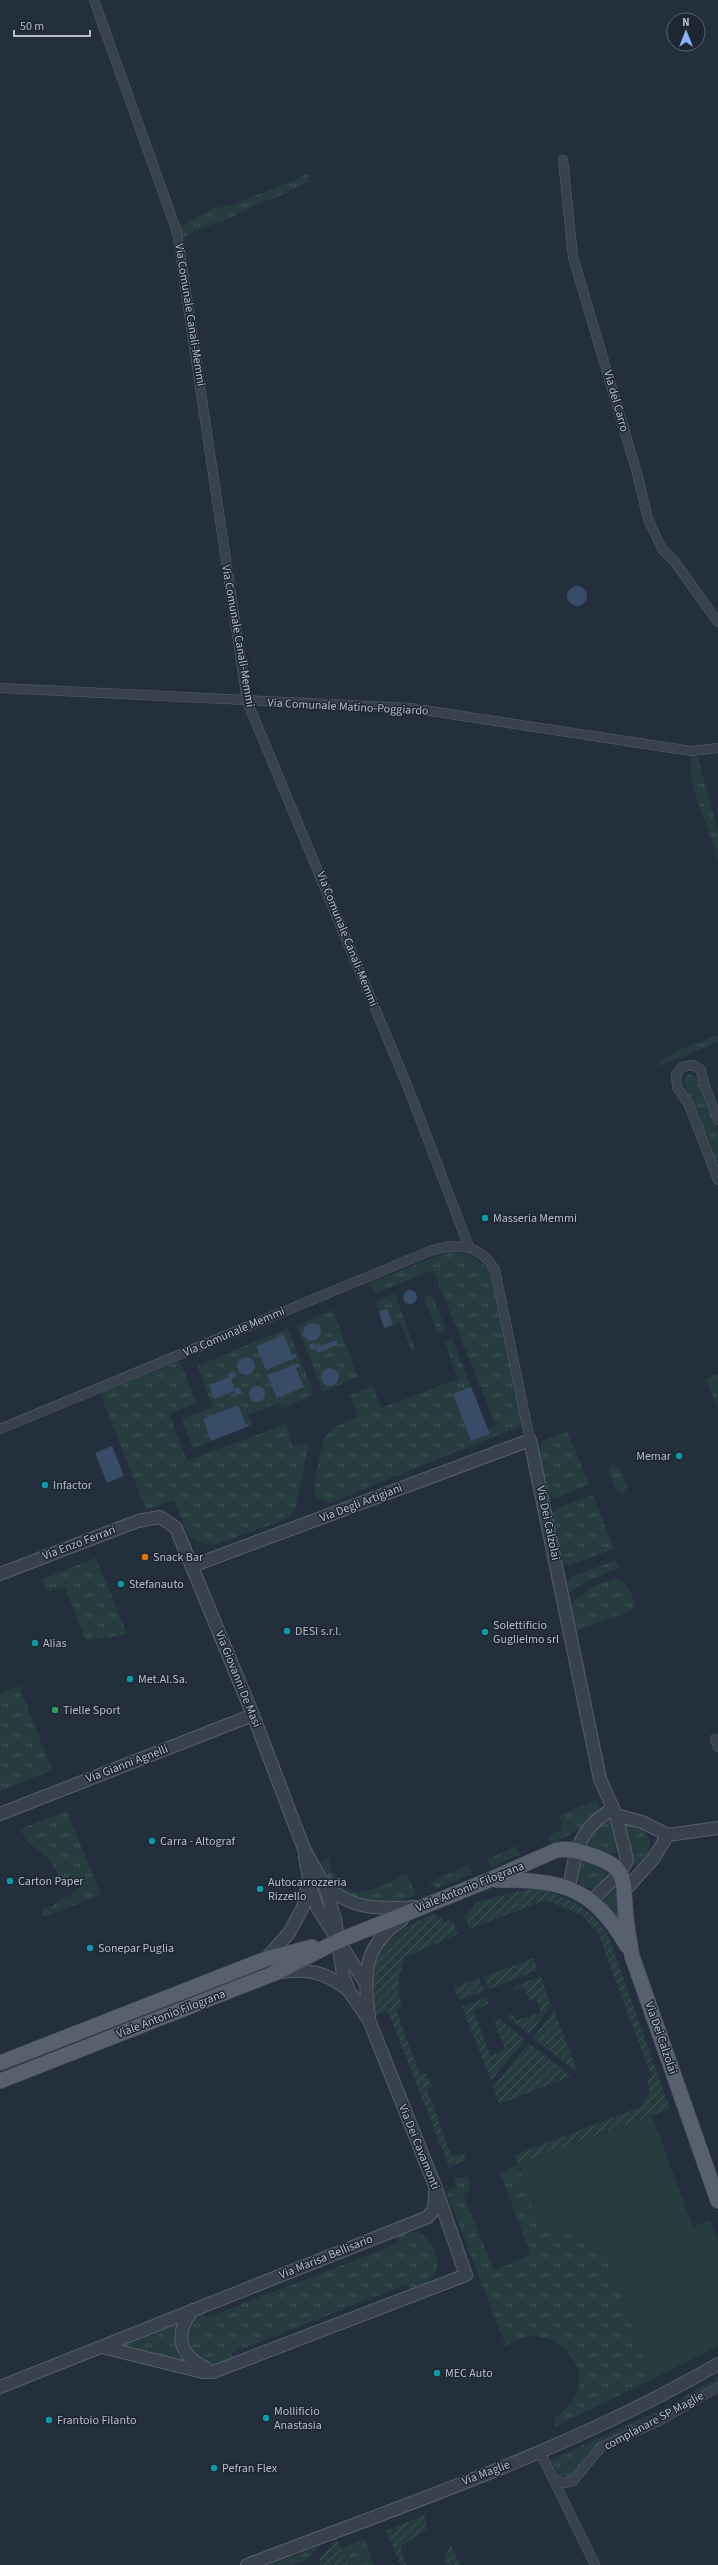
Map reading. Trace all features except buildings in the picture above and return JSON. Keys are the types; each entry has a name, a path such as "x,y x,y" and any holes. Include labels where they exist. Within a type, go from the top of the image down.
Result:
{"main road":[{"name":"Viale Antonio Filograna","path":"0,2080 275,1973 338,1941 489,1880 557,1850 576,1850"},
{"path":"576,1850 602,1858 615,1865 621,1872"},
{"name":"Via Dei Calzolai","path":"621,1872 626,1889 626,1916 632,1956 718,2201"},
{"path":"489,1880 533,1880 570,1888 592,1900 616,1928 632,1956"},
{"name":"Viale Antonio Filograna","path":"0,2062 266,1959 338,1941"}],"street":[{"name":"Via Comunale Canali-Memmi","path":"94,0 177,232 247,701 403,1075 469,1246"},
{"name":"Via del Carro","path":"563,160 573,257 622,419 648,519 662,549 675,562 718,622"},
{"name":"Via Comunale Matino-Poggiardo","path":"0,688 410,708 691,751 718,748"},
{"path":"718,1120 704,1084 702,1070 693,1065 682,1067 676,1076 677,1087 689,1105 718,1180"},
{"name":"Via Comunale Memmi","path":"0,1429 430,1251 454,1245 469,1246"},
{"name":"Via Dei Calzolai","path":"469,1246 491,1264 497,1279 600,1779 614,1812 627,1860 621,1872"},
{"name":"Via Degli Artigiani","path":"192,1566 530,1440"},
{"name":"Via Giovanni De Masi","path":"160,1517 176,1528 253,1715 314,1877"},
{"name":"Via Enzo Ferrari","path":"0,1574 138,1521 160,1517"},
{"name":"Via Gianni Agnelli","path":"0,1814 253,1715"},
{"path":"570,1888 576,1850 581,1837 614,1812 642,1822 668,1836 718,1828"},
{"path":"626,1889 653,1859 668,1836"},
{"path":"592,1900 621,1872"},
{"path":"314,1877 341,1897 365,1907 422,1907"},
{"path":"314,1877 332,1904 340,1964 349,1991 369,2020"},
{"path":"266,1959 289,1932 303,1907 314,1877"},
{"path":"369,2020 364,1981 366,1964 386,1930 422,1907"},
{"path":"338,1941 364,1981"},
{"path":"275,1973 297,1970 315,1972 328,1976 349,1991"},
{"name":"Via Dei Cavamonti","path":"213,2372 466,2275 435,2186 369,2020"},
{"name":"Via Marisa Bellisario","path":"0,2386 428,2217 434,2209 435,2186"},
{"path":"194,2309 184,2321 180,2336 184,2349 193,2362 213,2372"},
{"path":"102,2347 203,2372 213,2372"},
{"name":"Via Maglie","path":"247,2565 540,2452 614,2420 717,2364"},
{"name":"complanare SP Maglie","path":"555,2480 564,2483 573,2481 601,2448 659,2421 718,2387"},
{"path":"540,2452 555,2480 595,2565"}],"green space":[{"path":"307,173 310,181 271,200 265,200 224,221 196,230 181,239 180,227 204,213 215,208 231,205 295,180"},
{"path":"692,754 697,754 718,831 718,860 695,793 691,766"},
{"path":"718,1035 718,1042 659,1066 658,1062 683,1048"},
{"path":"688,1074 697,1077 718,1131 718,1169 683,1081"},
{"path":"447,1252 459,1252 470,1256 490,1271 523,1425 332,1502 319,1500 314,1495 314,1490 324,1440 332,1429 358,1417 350,1395 373,1386 381,1408 458,1379 444,1341 452,1339 488,1429 496,1425 433,1270 376,1293 370,1283"},
{"path":"395,1294 415,1349 411,1350 401,1323 393,1325 387,1309 379,1311 375,1301"},
{"path":"432,1295 446,1330 438,1333 424,1298"},
{"path":"333,1310 358,1377 323,1392 297,1325"},
{"path":"288,1328 314,1394 281,1409 279,1403 248,1415 252,1425 247,1427 238,1406 203,1419 211,1441 193,1448 182,1419 213,1407 197,1366"},
{"path":"180,1361 196,1403 169,1414 187,1461 286,1424 293,1447 309,1442 296,1506 289,1518 216,1544 207,1545 190,1538 174,1500 146,1510 100,1393"},
{"path":"718,1374 718,1408 706,1379"},
{"path":"567,1431 589,1484 557,1498 547,1492 538,1450 543,1441"},
{"path":"614,1465 620,1468 627,1487 623,1494 617,1492 609,1472 611,1466"},
{"path":"593,1495 614,1549 567,1566 562,1561 552,1513 561,1507"},
{"path":"96,1558 127,1634 86,1641 65,1588 47,1591 42,1579"},
{"path":"616,1560 619,1568 584,1582 568,1594 567,1583 571,1577"},
{"path":"616,1578 630,1591 634,1609 575,1632 570,1605 591,1587"},
{"path":"19,1686 52,1770 0,1791 0,1693"},
{"path":"598,1800 600,1810 590,1820 578,1830 551,1843 548,1836 563,1829 559,1815"},
{"path":"67,1811 101,1895 44,1917 41,1908 53,1906 62,1897 69,1897 84,1882 83,1879 63,1883 51,1861 27,1841 20,1829"},
{"path":"609,1817 619,1849 614,1854 586,1846 590,1837"},
{"path":"628,1823 645,1831 650,1842 649,1852 643,1860 633,1866 631,1848 623,1824"},
{"path":"517,1846 519,1855 491,1867 488,1859"},
{"path":"328,1857 332,1871 337,1880 344,1887 352,1891 370,1890 407,1874 416,1895 401,1900 387,1902 362,1900 340,1887 319,1865"},
{"path":"591,1860 601,1864 605,1874 601,1884 591,1888 581,1884 577,1874 581,1864"},
{"path":"467,1865 472,1874 437,1888 429,1883"},
{"path":"615,1883 617,1884 620,1923 603,1903"},
{"path":"533,1888 555,1894 576,1903 585,1909 601,1925 608,1935 670,2109 518,2164 515,2155 640,2107 650,2092 647,2080 652,2078 598,1933 582,1915 545,1900 470,1929 465,1917 477,1902"},
{"path":"434,1914 445,1922 453,1921 458,1934 406,1957 401,1970 399,1982 399,1993 402,2006 396,2010 420,2075 426,2073 432,2087 427,2090 452,2157 465,2153 464,2161 449,2167 388,2011 376,2015 371,1980 371,1969 379,1951 405,1928"},
{"path":"533,1958 538,1970 489,1989 484,1977"},
{"path":"541,1976 551,2006 529,2034 507,2016 511,2014 518,2020 541,2013 536,1998 530,2000 524,1987 514,1991 513,1987"},
{"path":"479,1978 484,1991 459,2000 454,1988"},
{"path":"486,1997 489,2004 473,2010 491,2056 505,2050 494,2021 500,2019 525,2040 491,2080 462,2007"},
{"path":"554,2010 578,2073 533,2038"},
{"path":"529,2043 571,2076 499,2104 493,2087"},
{"path":"652,2116 693,2227 710,2220 718,2241 718,2346 651,2380 607,2254 537,2219 518,2164"},
{"path":"518,2164 537,2219 607,2254 651,2380 556,2426 554,2418 570,2405 578,2390 579,2378 576,2366 570,2355 562,2346 551,2340 539,2337 526,2337 518,2339 506,2346 446,2192 456,2187 453,2179 464,2177 469,2179 470,2191 463,2194 494,2270 531,2255 500,2173"},
{"path":"406,2232 421,2234 434,2248 437,2270 426,2284 410,2291 407,2284 231,2353 234,2359 223,2363 209,2364 203,2362 193,2353 188,2341 187,2328 190,2322 203,2310 206,2318 399,2243 396,2236"},
{"path":"176,2323 173,2335 183,2362 122,2348 122,2345"},
{"path":"718,2377 718,2383 668,2412 597,2445 588,2453 573,2477 558,2476 549,2461 671,2405"},
{"path":"425,2515 427,2529 402,2545 401,2550 406,2565 401,2565 386,2531"},
{"path":"336,2539 350,2565 320,2565 320,2558"},
{"path":"365,2539 374,2565 350,2565 341,2548"},
{"path":"451,2545 460,2565 447,2565 444,2560"},
{"path":"319,2546 310,2557 300,2563 271,2565"}],"water":[{"path":"577,586 584,589 587,596 584,603 577,606 570,603 567,596 570,589"},
{"path":"410,1290 415,1292 417,1297 415,1302 410,1304 405,1302 403,1297 405,1292"},
{"path":"387,1309 393,1325 384,1328 379,1311"},
{"path":"312,1323 318,1326 321,1332 318,1338 312,1341 306,1338 303,1332 306,1326"},
{"path":"284,1335 292,1355 296,1354 297,1357 266,1370 256,1346"},
{"path":"336,1340 338,1345 317,1353 316,1349 311,1350 309,1345 314,1343 316,1348"},
{"path":"246,1357 252,1360 255,1366 252,1372 246,1375 240,1372 237,1366 240,1360"},
{"path":"299,1363 300,1367 296,1368 304,1387 277,1398 267,1375"},
{"path":"330,1368 336,1371 339,1377 336,1383 330,1386 324,1383 321,1377 324,1371"},
{"path":"234,1371 236,1376 231,1379 235,1389 239,1387 242,1393 236,1395 234,1391 214,1399 209,1385 229,1377 228,1374"},
{"path":"254,1386 260,1386 265,1391 263,1400 260,1402 254,1402 249,1397 249,1391"},
{"path":"471,1387 490,1434 471,1441 453,1394"},
{"path":"238,1405 247,1427 211,1441 203,1419"},
{"path":"112,1446 124,1476 107,1483 95,1453"}],"place":[{"name":"Masseria Memmi","path":"485,1218"},
{"name":"Memar","path":"679,1456"},
{"name":"Infactor","path":"45,1485"},
{"name":"Snack Bar","path":"145,1557"},
{"name":"Stefanauto","path":"121,1584"},
{"name":"DESI s.r.l.","path":"287,1631"},
{"name":"Solettificio Guglielmo srl","path":"485,1632"},
{"name":"Alias","path":"35,1643"},
{"name":"Met.Al.Sa.","path":"130,1679"},
{"name":"Tielle Sport","path":"55,1710"},
{"name":"Carra - Altograf","path":"152,1841"},
{"name":"Carton Paper","path":"10,1881"},
{"name":"Autocarrozzeria Rizzello","path":"260,1889"},
{"name":"Sonepar Puglia","path":"90,1948"},
{"name":"MEC Auto","path":"437,2373"},
{"name":"Mollificio Anastasia","path":"266,2418"},
{"name":"Frantoio Filanto","path":"49,2420"},
{"name":"Pefran Flex","path":"214,2468"}]}
